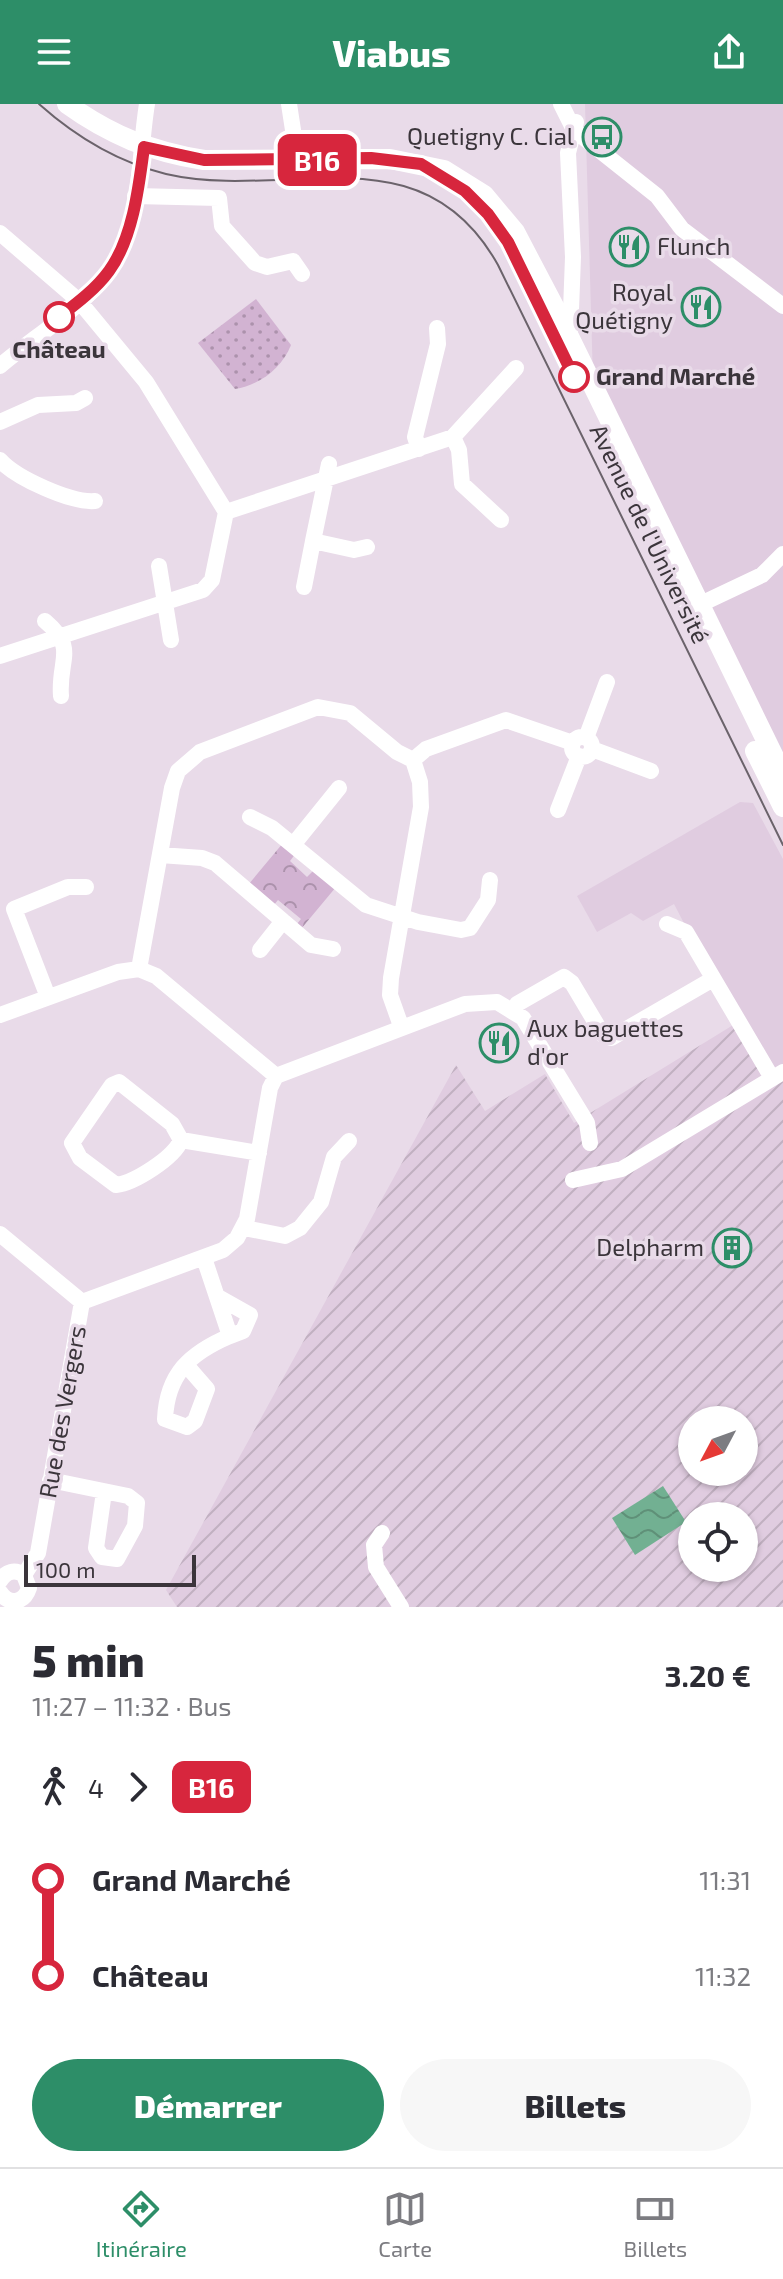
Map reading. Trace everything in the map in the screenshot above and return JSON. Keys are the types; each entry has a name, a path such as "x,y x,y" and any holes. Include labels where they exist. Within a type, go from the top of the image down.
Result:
{"main road":[{"path":"67,104 120,137 144,147 204,160 371,158 421,164"},
{"name":"Avenue de l'Université","path":"421,164 465,182 501,214 515,232 570,338 783,807"},
{"name":"Avenue de l'Université","path":"421,164 465,191 488,214 508,242 693,608 783,775"}],"street":[{"path":"0,366 79,301 115,262 135,196 144,147 147,104"},
{"path":"289,104 293,130"},
{"path":"561,104 579,132 657,196 692,238 783,304"},
{"path":"569,104 579,132 568,153 573,257 570,338"},
{"path":"135,196 219,198 222,226 255,263 267,267 293,261 302,274"},
{"path":"0,233 79,301 146,382 226,512 210,583 203,590 0,656"},
{"path":"750,281 759,296 783,314"},
{"path":"419,449 415,437 438,344 437,328"},
{"path":"226,512 327,472 419,449 453,437 516,368"},
{"path":"0,422 38,405 76,403 85,398"},
{"path":"453,437 459,450 462,484 501,520"},
{"path":"0,460 33,482 84,502 95,501"},
{"path":"304,587 327,472"},
{"path":"313,541 354,550 367,547"},
{"path":"693,608 762,575 783,554"},
{"path":"159,566 166,602 166,628 171,640"},
{"path":"45,621 62,636 66,651 60,679 61,696"},
{"path":"558,810 607,682"},
{"path":"139,969 172,788 185,763 206,749 311,709 343,710 397,752 413,760 420,782 421,807 390,989 401,1026"},
{"path":"413,760 426,749 506,720 651,771"},
{"path":"293,845 339,788"},
{"path":"250,817 272,828 362,903 418,922 466,930 474,925 488,900 490,880"},
{"path":"160,855 202,858 215,863 311,945 333,949"},
{"path":"48,997 7,911 68,887 86,887"},
{"path":"260,950 283,921"},
{"path":"573,1180 622,1169 777,1075 713,979 686,932 667,924"},
{"path":"0,1015 118,972 139,969 156,976 276,1076"},
{"path":"514,1009 517,1004 564,977 572,983 600,1031 611,1038 713,979"},
{"path":"82,1302 229,1246 244,1228 270,1088 276,1076 401,1026 477,1001 497,1002 514,1009 531,1027 587,1123 590,1143"},
{"path":"119,1082 172,1124 181,1140 170,1155 121,1185 107,1181 80,1158 72,1146 75,1135 112,1085 119,1082"},
{"path":"181,1140 259,1153"},
{"path":"244,1228 285,1236 300,1228 321,1202 334,1157 349,1141"},
{"name":"Rue des Vergers","path":"0,1234 82,1302 38,1553 24,1575"},
{"path":"204,1258 230,1336"},
{"path":"187,1366 201,1348 243,1331 250,1315 218,1297"},
{"path":"50,1480 104,1492"},
{"path":"382,1533 374,1545 376,1567 401,1607"},
{"path":"15,1571 24,1575 29,1583 31,1602 12,1601 0,1582 15,1571"}],"shaded area":[{"path":"585,104 783,104 783,765 593,380"},
{"path":"740,802 753,803 783,859 783,1072 772,1078 713,979 674,904 643,921 631,913 597,932 577,896"},
{"path":"738,1022 772,1078 783,1072 783,1607 177,1607 166,1590 456,1065 485,1111 545,1074 574,1123"}],"green space":[{"path":"256,299 291,345 282,361 269,374 253,384 235,389 198,343"},
{"path":"283,843 296,853 290,861 307,877 315,869 336,887 301,929 296,925 301,919 278,900 273,906 248,885"}],"water":[{"path":"663,1486 678,1509 678,1527 635,1555 612,1518"}],"tram line":[{"path":"39,104 98,147 148,169 212,180 348,178 391,183 431,196 467,223 498,265 783,845"}],"bus line":[{"name":"B16","path":"59,317 98,284 115,262 129,223 144,147 204,160 390,159 421,164 465,191 488,214 508,242 574,377"}],"place":[{"name":"Quetigny C. Cial","path":"602,137"},
{"name":"Flunch","path":"629,247"},
{"name":"Royal Quétigny","path":"701,307"},
{"name":"Château","path":"59,317"},
{"name":"Grand Marché","path":"574,377"},
{"name":"Aux baguettes d'or","path":"499,1043"},
{"name":"Delpharm","path":"732,1248"}]}
